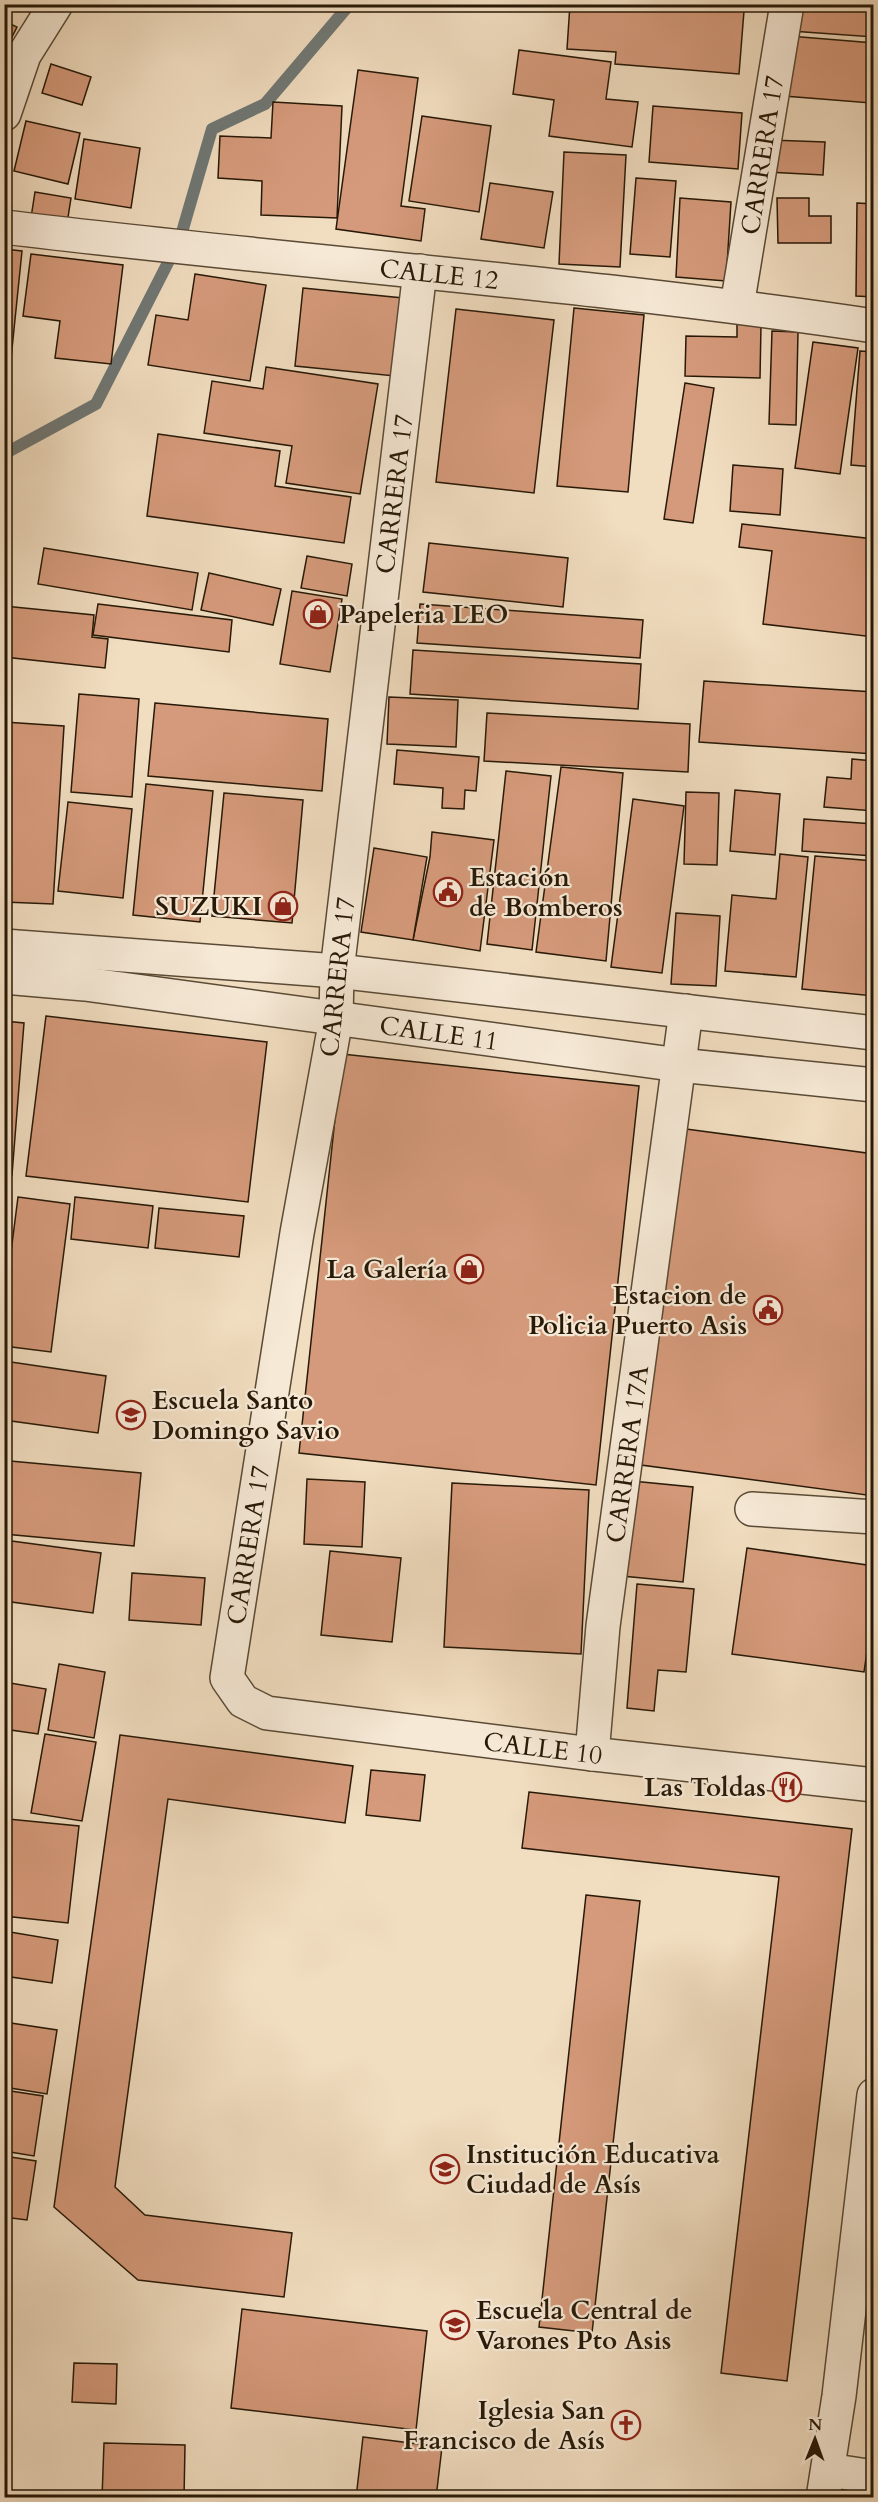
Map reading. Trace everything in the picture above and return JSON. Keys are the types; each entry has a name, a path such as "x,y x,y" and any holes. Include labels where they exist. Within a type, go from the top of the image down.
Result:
{"street":[{"path":"4,114 24,55 56,4"},
{"name":"CARRERA 17","path":"737,306 787,4"},
{"name":"CALLE 12","path":"4,227 188,249 420,271 737,306 873,326"},
{"name":"CARRERA 17","path":"227,1678 297,1233 336,1019 337,971 420,271"},
{"name":"CALLE 11","path":"4,946 337,971 873,1033"},
{"path":"85,984 88,952"},
{"name":"CALLE 11","path":"4,976 85,984 680,1065 873,1085"},
{"name":"CARRERA 17A","path":"592,1754 603,1626 686,1011"},
{"path":"753,1509 873,1517"},
{"name":"CALLE 10","path":"227,1678 243,1701 267,1713 592,1754 873,1785"},
{"path":"872,2115 839,2396 825,2484 872,2478"}],"building":[{"path":"570,4 619,9 620,4 657,4 744,11 739,74 615,64 616,52 567,49"},
{"path":"793,4 874,4 874,37 791,31"},
{"path":"4,21 17,27 4,53"},
{"path":"789,36 874,43 871,103 784,96"},
{"path":"519,50 611,62 606,99 638,102 632,147 549,136 554,100 513,94"},
{"path":"51,64 91,77 82,105 42,93"},
{"path":"358,70 418,78 401,206 425,209 421,241 336,229"},
{"path":"273,102 342,106 337,218 261,215 262,181 218,178 220,136 271,138"},
{"path":"653,106 742,113 738,169 649,162"},
{"path":"422,116 491,126 479,212 409,201"},
{"path":"26,121 80,133 68,184 14,171"},
{"path":"84,139 140,148 131,208 75,199"},
{"path":"770,140 825,142 823,175 767,172"},
{"path":"564,152 626,155 620,267 559,264"},
{"path":"636,178 676,181 670,257 630,254"},
{"path":"490,183 553,192 544,248 481,239"},
{"path":"35,192 71,198 66,230 30,224"},
{"path":"680,198 731,202 726,281 676,277"},
{"path":"777,198 809,198 809,216 831,216 831,243 778,243"},
{"path":"857,203 874,204 874,297 856,296"},
{"path":"4,249 22,251 8,388 4,388"},
{"path":"31,254 123,265 111,364 55,358 60,321 23,316"},
{"path":"195,274 266,285 250,381 148,365 156,315 188,320"},
{"path":"303,288 403,298 395,376 295,366"},
{"path":"574,308 644,315 628,492 557,486"},
{"path":"456,309 554,320 534,493 436,482"},
{"path":"737,324 761,325 760,378 685,376 686,336 737,337"},
{"path":"772,331 798,332 796,425 769,424"},
{"path":"813,342 858,348 840,474 795,468"},
{"path":"860,351 874,352 874,467 851,465"},
{"path":"266,367 378,384 360,494 286,483 292,446 204,433 212,381 263,389"},
{"path":"685,383 714,388 693,523 664,519"},
{"path":"158,434 280,451 275,486 351,497 344,543 147,516"},
{"path":"733,465 783,469 780,515 730,511"},
{"path":"742,524 874,539 874,637 763,624 772,551 739,547"},
{"path":"429,543 568,558 563,607 423,592"},
{"path":"44,548 198,573 192,610 38,584"},
{"path":"307,556 352,564 347,596 301,588"},
{"path":"209,573 281,589 273,625 201,610"},
{"path":"292,591 342,599 330,672 280,664"},
{"path":"98,604 232,620 229,652 93,635"},
{"path":"420,604 643,620 640,658 417,643"},
{"path":"4,606 94,615 92,637 108,639 105,668 4,657"},
{"path":"413,650 641,664 638,709 410,694"},
{"path":"704,681 874,692 874,754 699,742"},
{"path":"79,694 139,699 132,797 71,792"},
{"path":"389,697 458,700 456,747 387,744"},
{"path":"155,703 328,719 322,791 148,776"},
{"path":"487,713 690,724 688,772 484,761"},
{"path":"4,722 64,726 53,904 4,902"},
{"path":"397,750 479,757 476,791 465,790 464,809 442,808 443,788 394,784"},
{"path":"852,759 874,761 874,811 824,807 827,777 851,779"},
{"path":"561,767 623,773 606,961 536,952"},
{"path":"506,771 551,776 532,950 487,944"},
{"path":"146,784 213,791 200,922 133,915"},
{"path":"735,790 780,794 775,855 730,851"},
{"path":"686,792 719,793 717,865 684,864"},
{"path":"224,793 303,800 292,923 212,916"},
{"path":"633,799 684,806 662,973 611,967"},
{"path":"68,802 132,809 123,898 58,891"},
{"path":"804,819 874,824 874,856 802,851"},
{"path":"432,832 494,840 480,951 413,940 430,857"},
{"path":"374,848 427,857 413,940 361,932"},
{"path":"780,854 808,857 796,977 725,971 732,895 776,899"},
{"path":"815,856 874,861 874,996 802,989"},
{"path":"676,913 720,916 716,986 671,984"},
{"path":"46,1016 267,1042 248,1202 26,1176"},
{"path":"4,1021 24,1023 12,1175 4,1174"},
{"name":"La Galería","path":"342,1054 639,1086 596,1485 299,1453"},
{"name":"Estacion de Policia Puerto Asis","path":"686,1129 874,1154 874,1496 641,1465"},
{"path":"18,1197 70,1204 51,1352 4,1346 4,1307"},
{"path":"75,1197 153,1206 148,1248 71,1239"},
{"path":"159,1208 244,1216 239,1257 155,1248"},
{"path":"4,1361 106,1376 98,1433 4,1420"},
{"path":"10,1461 141,1473 134,1546 4,1534"},
{"path":"307,1479 365,1482 362,1547 304,1544"},
{"path":"632,1481 693,1487 683,1582 622,1576"},
{"path":"452,1483 589,1490 581,1654 444,1647"},
{"path":"4,1540 101,1553 93,1613 4,1601"},
{"path":"747,1548 874,1566 874,1602 864,1672 732,1654"},
{"path":"330,1551 401,1558 392,1642 321,1635"},
{"path":"132,1573 205,1578 201,1625 129,1620"},
{"path":"637,1584 694,1589 686,1672 658,1670 654,1711 627,1708"},
{"path":"59,1664 105,1672 94,1738 48,1730"},
{"path":"4,1682 46,1689 38,1734 4,1729"},
{"path":"45,1734 96,1742 82,1821 31,1813"},
{"path":"120,1735 353,1766 345,1823 168,1799 115,2187 145,2215 292,2233 284,2297 138,2280 54,2207"},
{"path":"371,1770 425,1775 420,1821 366,1815"},
{"path":"529,1792 852,1829 787,2381 721,2373 779,1877 522,1848"},
{"path":"8,1819 79,1826 68,1923 4,1916 4,1848"},
{"path":"586,1895 640,1901 592,2333 539,2327"},
{"path":"4,1931 58,1940 52,1983 4,1976"},
{"path":"4,2022 57,2030 47,2094 4,2087"},
{"path":"4,2090 43,2096 34,2156 4,2151"},
{"path":"4,2156 36,2161 27,2220 4,2217"},
{"path":"242,2309 427,2331 416,2430 231,2408"},
{"path":"74,2363 117,2364 116,2404 72,2402"},
{"path":"363,2437 442,2447 436,2498 356,2498"},
{"path":"104,2443 185,2445 184,2498 102,2498"}],"waterway":[{"path":"4,454 96,404 180,239 212,129 265,104 350,4"}],"place":[{"name":"Papeleria LEO","path":"318,614"},
{"name":"Estación de Bomberos","path":"448,892"},
{"name":"SUZUKI","path":"283,906"},
{"name":"La Galería","path":"469,1269"},
{"name":"Estacion de Policia Puerto Asis","path":"768,1310"},
{"name":"Escuela Santo Domingo Savio","path":"131,1415"},
{"name":"Las Toldas","path":"787,1787"},
{"name":"Institución Educativa Ciudad de Asís","path":"445,2169"},
{"name":"Escuela Central de Varones Pto Asis","path":"455,2325"},
{"name":"Iglesia San Francisco de Asís","path":"626,2425"}]}
